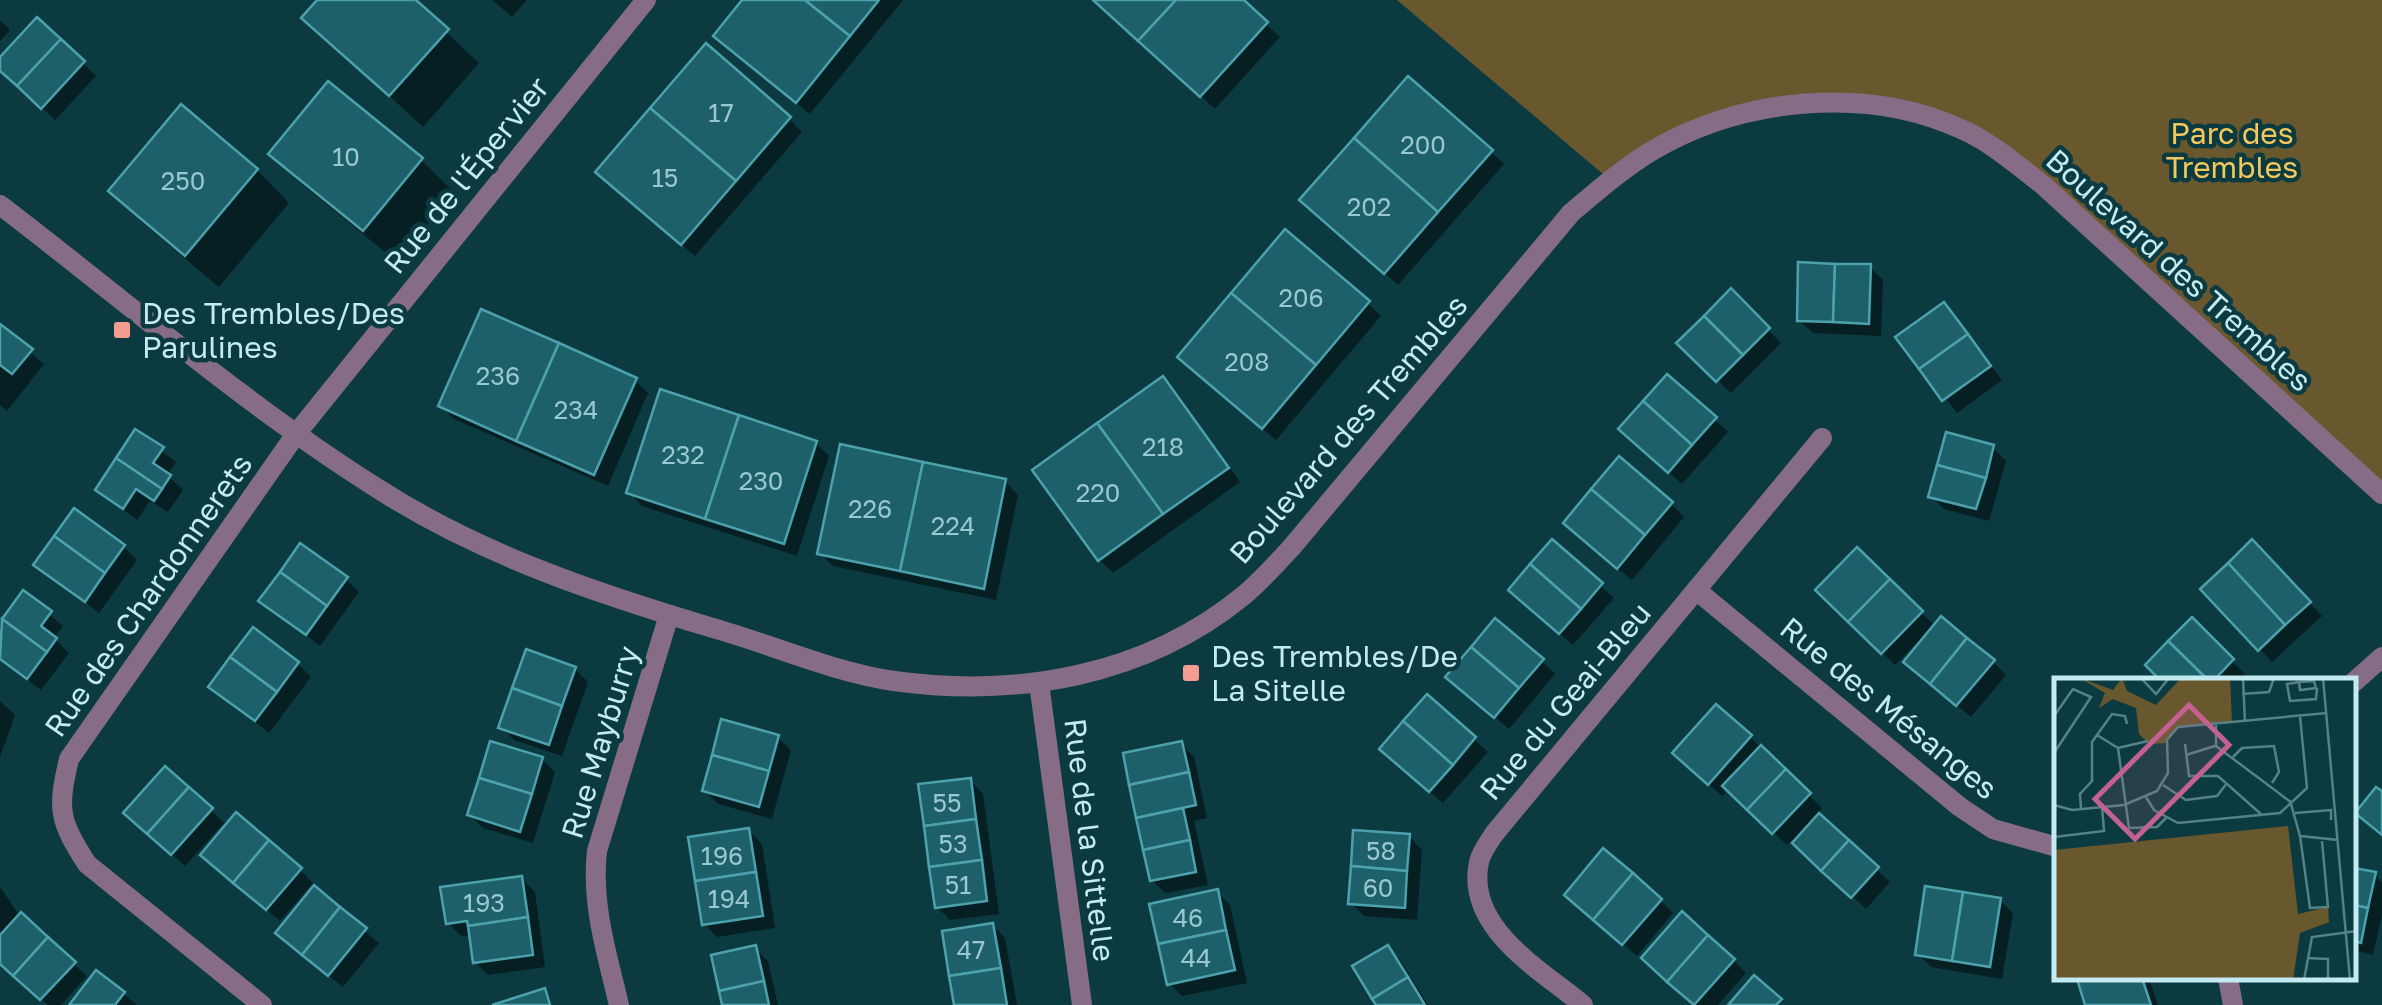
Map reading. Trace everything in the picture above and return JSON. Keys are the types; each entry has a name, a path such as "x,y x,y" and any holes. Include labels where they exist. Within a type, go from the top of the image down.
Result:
{"street":[{"name":"Rue de l'Épervier","path":"296,434 646,0"},
{"name":"Boulevard des Trembles","path":"0,205 296,434 381,491 460,536 524,564 669,615 893,680 963,685 1039,683 1090,674 1140,658 1192,631 1244,596 1291,548 1571,214 1652,151 1738,114 1777,107 1872,104 1962,129 1998,151 2043,185 2142,273 2382,494"},
{"name":"Rue des Chardonnerets","path":"262,1005 87,864 68,835 59,799 69,759 296,434"},
{"name":"Rue du Geai-Bleu","path":"1583,1005 1508,942 1486,917 1478,890 1480,860 1494,834 1822,438"},
{"name":"Rue des Mésanges","path":"1696,590 1960,807 1993,829 2054,845"},
{"name":"Rue Mayburry","path":"619,1005 598,917 594,882 598,851 669,615"},
{"path":"2357,679 2382,657"},
{"name":"Rue de la Sittelle","path":"1039,683 1082,1005"},
{"path":"2228,980 2233,1005"}],"green space":[{"name":"Parc des Trembles","path":"1397,0 2382,0 2382,494 1998,151 1872,104 1739,114 1610,180"}],"building":[{"path":"317,0 416,0 449,29 389,96 301,18"},
{"path":"742,0 805,0 850,36 796,103 713,36"},
{"path":"805,0 879,0 850,36"},
{"path":"1093,0 1176,0 1138,41"},
{"path":"1176,0 1244,0 1268,22 1200,97 1138,41"},
{"path":"37,17 61,39 17,86 0,71 0,57"},
{"path":"61,39 85,61 41,109 17,86"},
{"path":"706,43 791,117 736,181 650,108"},
{"path":"1408,76 1493,150 1438,212 1354,138"},
{"path":"328,81 423,158 363,231 268,154"},
{"path":"181,104 258,169 185,256 108,191"},
{"path":"650,108 736,181 681,245 595,172"},
{"path":"1354,138 1438,212 1384,274 1299,200"},
{"path":"1285,229 1370,301 1316,365 1231,293"},
{"path":"1798,262 1835,264 1833,322 1797,321"},
{"path":"1835,264 1871,264 1869,324 1833,322"},
{"path":"1731,288 1770,328 1743,355 1704,316"},
{"path":"1231,293 1316,365 1262,429 1177,357"},
{"path":"1944,302 1968,334 1919,369 1895,337"},
{"path":"481,309 559,343 516,441 438,406"},
{"path":"1704,316 1743,355 1716,382 1676,343"},
{"path":"0,324 33,349 12,374 0,365"},
{"path":"1968,334 1991,366 1942,401 1919,369"},
{"path":"559,343 637,378 594,475 516,441"},
{"path":"1667,374 1717,417 1692,445 1643,401"},
{"path":"1163,376 1229,468 1163,514 1097,423"},
{"path":"660,389 739,415 705,519 626,493"},
{"path":"1643,401 1692,445 1668,473 1618,429"},
{"path":"739,415 817,441 784,544 705,519"},
{"path":"1097,423 1163,514 1098,561 1032,470"},
{"path":"135,429 164,447 153,463 171,475 162,489 116,458"},
{"path":"1946,432 1994,445 1986,478 1937,465"},
{"path":"840,444 923,462 900,571 817,554"},
{"path":"1619,456 1673,502 1645,535 1591,489"},
{"path":"116,458 162,489 154,501 136,489 123,509 95,490"},
{"path":"923,462 1006,479 984,589 900,571"},
{"path":"1937,465 1986,478 1976,509 1928,497"},
{"path":"1591,489 1645,535 1617,569 1563,523"},
{"path":"74,508 125,545 105,573 54,536"},
{"path":"54,536 105,573 85,602 33,565"},
{"path":"1552,539 1603,583 1581,609 1530,564"},
{"path":"2252,539 2311,602 2285,625 2228,563"},
{"path":"300,543 348,577 327,606 280,572"},
{"path":"1857,547 1890,579 1848,622 1815,590"},
{"path":"2228,563 2285,625 2258,651 2200,589"},
{"path":"1530,564 1581,609 1559,634 1508,590"},
{"path":"280,572 327,606 306,635 258,601"},
{"path":"1890,579 1923,611 1881,654 1848,622"},
{"path":"23,590 52,611 41,626 57,638 47,652 2,619"},
{"path":"1941,616 1967,638 1930,684 1903,662"},
{"path":"2192,617 2234,659 2216,678 2206,678 2168,641"},
{"path":"1495,618 1544,659 1519,688 1471,647"},
{"path":"2,619 47,652 27,679 0,659"},
{"path":"253,627 299,662 277,692 230,657"},
{"path":"1967,638 1995,660 1956,706 1930,684"},
{"path":"2168,641 2206,678 2158,678 2145,665"},
{"path":"1471,647 1519,688 1494,718 1445,677"},
{"path":"526,649 576,667 562,706 512,688"},
{"path":"230,657 277,692 255,721 208,687"},
{"path":"512,688 562,706 549,745 498,728"},
{"path":"1427,694 1476,737 1453,765 1403,721"},
{"path":"1716,704 1752,735 1708,785 1672,753"},
{"path":"721,719 779,735 769,771 712,755"},
{"path":"1403,721 1453,765 1429,792 1379,749"},
{"path":"490,741 543,757 532,794 479,778"},
{"path":"1182,741 1189,772 1129,785 1123,753"},
{"path":"1761,745 1786,769 1747,810 1722,786"},
{"path":"712,755 769,771 759,807 702,791"},
{"path":"165,766 189,787 147,834 123,813"},
{"path":"1786,769 1811,793 1772,834 1747,810"},
{"path":"1189,772 1196,805 1136,818 1129,785"},
{"path":"479,778 532,794 520,832 467,815"},
{"path":"971,778 976,819 924,826 918,784"},
{"path":"189,787 213,808 171,855 147,834"},
{"path":"2376,787 2382,791 2382,835 2357,815"},
{"path":"1183,808 1190,840 1143,850 1136,818"},
{"path":"236,812 269,840 233,883 200,855"},
{"path":"1819,813 1849,840 1821,871 1792,843"},
{"path":"976,819 982,860 929,867 924,826"},
{"path":"749,828 756,872 695,881 688,837"},
{"path":"1353,830 1410,834 1407,871 1351,866"},
{"path":"269,840 302,868 266,910 233,883"},
{"path":"1190,840 1196,872 1150,881 1143,850"},
{"path":"1849,840 1879,867 1851,898 1821,871"},
{"path":"1603,848 1633,873 1593,920 1564,895"},
{"path":"982,860 987,901 935,908 929,867"},
{"path":"1351,866 1407,871 1405,908 1348,904"},
{"path":"2357,869 2376,872 2368,908 2357,906"},
{"path":"756,872 763,916 702,925 695,881"},
{"path":"1633,873 1662,899 1622,945 1593,920"},
{"path":"522,876 528,917 468,926 467,921 446,924 440,887"},
{"path":"314,885 340,907 302,955 275,933"},
{"path":"1925,886 1963,892 1952,961 1915,955"},
{"path":"1218,889 1226,930 1158,944 1149,904"},
{"path":"1963,892 2001,898 1990,967 1952,961"},
{"path":"2357,906 2368,908 2361,943 2357,942"},
{"path":"340,907 367,928 328,976 302,955"},
{"path":"1682,911 1708,935 1667,982 1641,958"},
{"path":"21,912 48,937 13,976 0,964 0,935"},
{"path":"528,917 533,955 473,963 468,926"},
{"path":"993,923 1001,968 949,976 942,931"},
{"path":"1226,930 1235,970 1167,985 1158,944"},
{"path":"1708,935 1735,959 1694,1005 1667,982"},
{"path":"48,937 76,962 40,1000 13,976"},
{"path":"756,945 764,981 719,991 711,955"},
{"path":"1388,945 1408,977 1372,999 1352,966"},
{"path":"1001,968 1007,1005 954,1005 949,976"},
{"path":"96,970 125,992 115,1005 69,1005"},
{"path":"1754,975 1782,999 1776,1005 1728,1005"},
{"path":"1408,977 1425,1005 1376,1005 1372,999"},
{"path":"2077,980 2143,980 2151,1005 2085,1005"},
{"path":"764,981 769,1005 722,1005 719,991"},
{"path":"545,988 550,1005 492,1005"}],"place":[{"name":"Des Trembles/Des Parulines","path":"122,330"},
{"name":"Des Trembles/De La Sitelle","path":"1191,673"}]}
